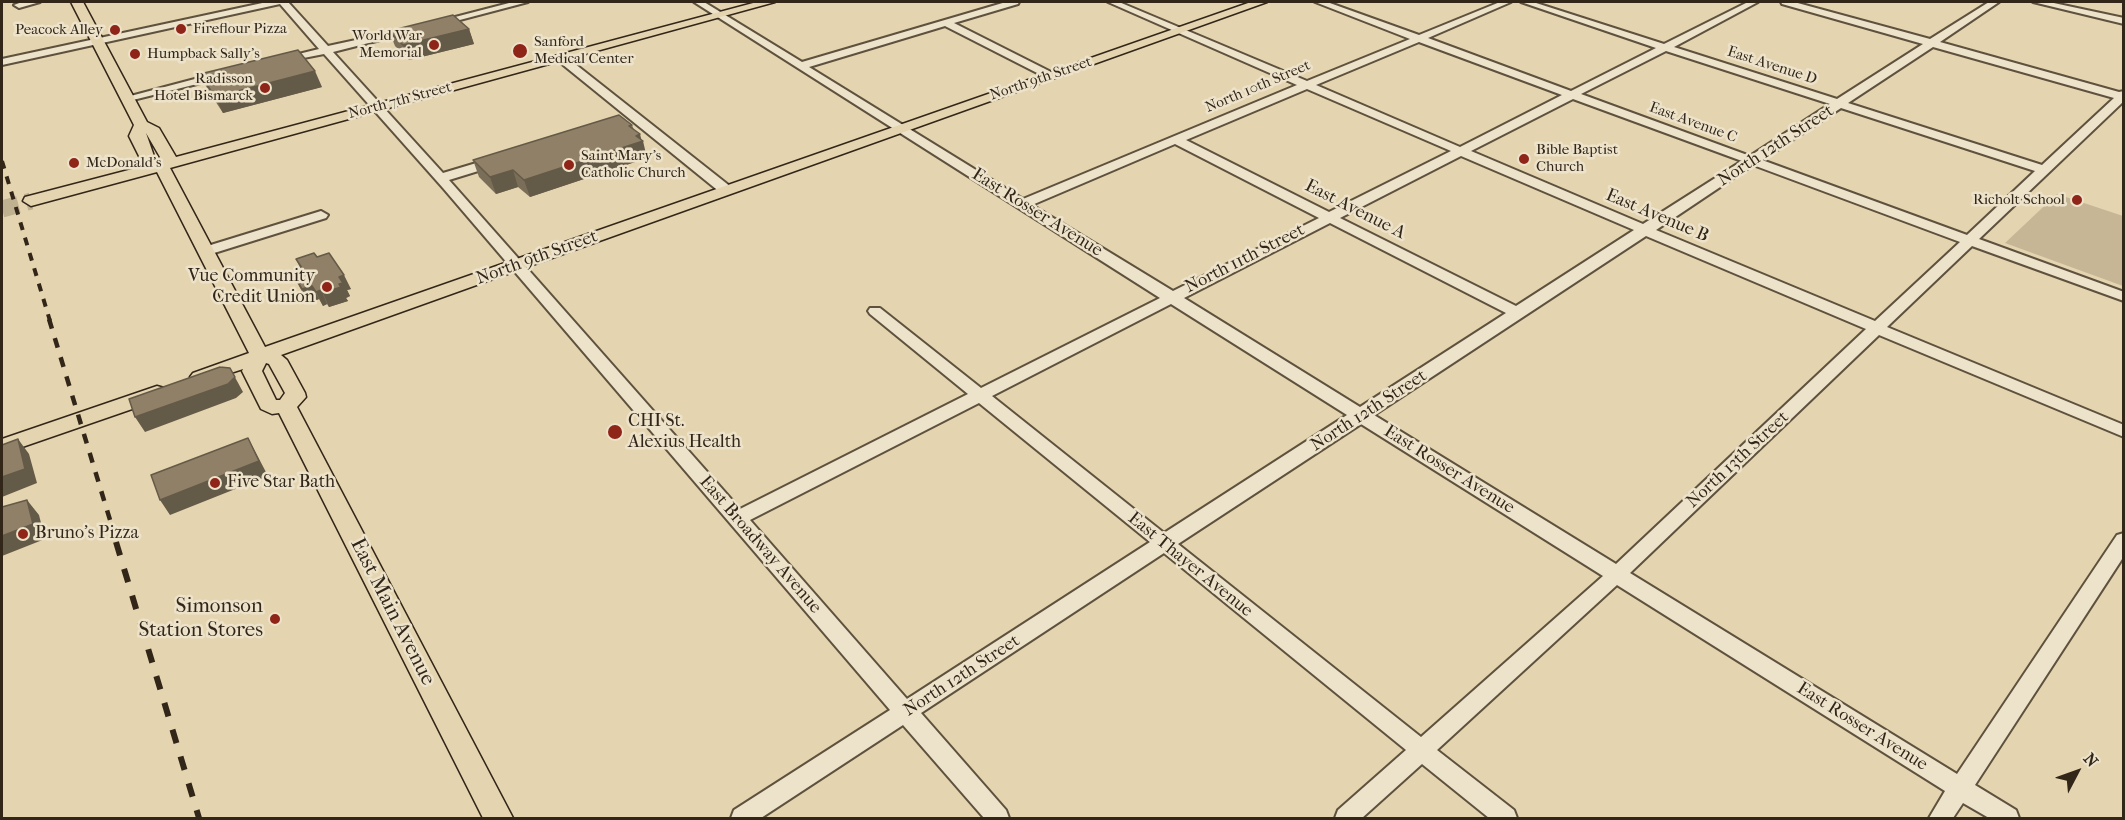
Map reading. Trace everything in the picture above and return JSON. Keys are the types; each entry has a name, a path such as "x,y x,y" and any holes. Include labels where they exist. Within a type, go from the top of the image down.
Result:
{"main road":[{"path":"78,2 141,125 154,131 168,157 161,166 260,356 279,362 295,393 296,397 286,406 272,407 268,404 252,372 260,356"},
{"name":"North 7th Street","path":"31,201 769,2"},
{"name":"North 9th Street","path":"2,447 1261,2"},
{"name":"East Main Avenue","path":"286,406 498,819"}],"street":[{"path":"19,5 35,2"},
{"path":"2,62 278,2"},
{"name":"East Broadway Avenue","path":"283,2 441,178 515,266 998,819"},
{"path":"430,24 499,4 523,2"},
{"name":"East Rosser Avenue","path":"698,2 2008,819"},
{"path":"801,66 1015,2"},
{"name":"East Avenue B","path":"1112,2 2124,432"},
{"name":"East Avenue C","path":"1319,2 2124,297"},
{"name":"North 10th Street","path":"1022,204 1507,2"},
{"name":"East Avenue D","path":"1526,2 2044,170"},
{"name":"North 11th Street","path":"737,519 1569,94 1754,2"},
{"path":"1785,2 2123,96"},
{"name":"North 12th Street","path":"742,819 1995,2"},
{"path":"2038,2 2124,21"},
{"path":"946,23 1051,76"},
{"path":"270,63 419,27"},
{"path":"561,58 631,119 726,190"},
{"path":"129,98 239,71"},
{"name":"North 13th Street","path":"1346,819 1616,575 2123,96"},
{"name":"East Avenue A","path":"1176,140 1518,314"},
{"path":"441,178 511,157"},
{"path":"206,251 321,215"},
{"name":"East Thayer Avenue","path":"875,311 1506,819"},
{"path":"1940,819 2124,540"}],"shaded area":[{"path":"2057,194 2123,216 2123,286 2005,243"}],"building":[{"path":"453,15 469,29 403,45 389,31"},
{"path":"298,50 315,71 215,97 200,74"},
{"path":"619,115 632,125 629,126 640,134 636,136 643,141 524,180 513,170 490,177 473,160"},
{"path":"314,253 317,257 329,253 344,275 339,277 343,283 339,284 341,287 323,293 321,290 316,292 312,286 302,289 293,274 304,271 296,259"},
{"path":"220,367 230,368 235,377 228,384 135,417 129,399"},
{"path":"248,438 259,461 160,500 151,475"},
{"path":"18,439 25,469 2,477 2,445"},
{"path":"27,500 33,524 2,536 2,507"}],"tunnel":[{"path":"2,209 31,201"}],"railway":[{"path":"2,161 50,321"},
{"path":"49,319 117,543"},
{"path":"116,542 199,818"}],"place":[{"name":"Fireflour Pizza","path":"181,29"},
{"name":"Peacock Alley","path":"115,30"},
{"name":"World War Memorial","path":"434,45"},
{"name":"Sanford Medical Center","path":"520,51"},
{"name":"Humpback Sally's","path":"135,54"},
{"name":"Radisson Hotel Bismarck","path":"265,88"},
{"name":"Bible Baptist Church","path":"1524,159"},
{"name":"McDonald's","path":"74,163"},
{"name":"Saint Mary's Catholic Church","path":"569,165"},
{"name":"Richolt School","path":"2077,200"},
{"name":"Vue Community Credit Union","path":"327,287"},
{"name":"CHI St. Alexius Health","path":"615,432"},
{"name":"Five Star Bath","path":"215,483"},
{"name":"Bruno's Pizza","path":"23,534"},
{"name":"Simonson Station Stores","path":"275,619"}]}
